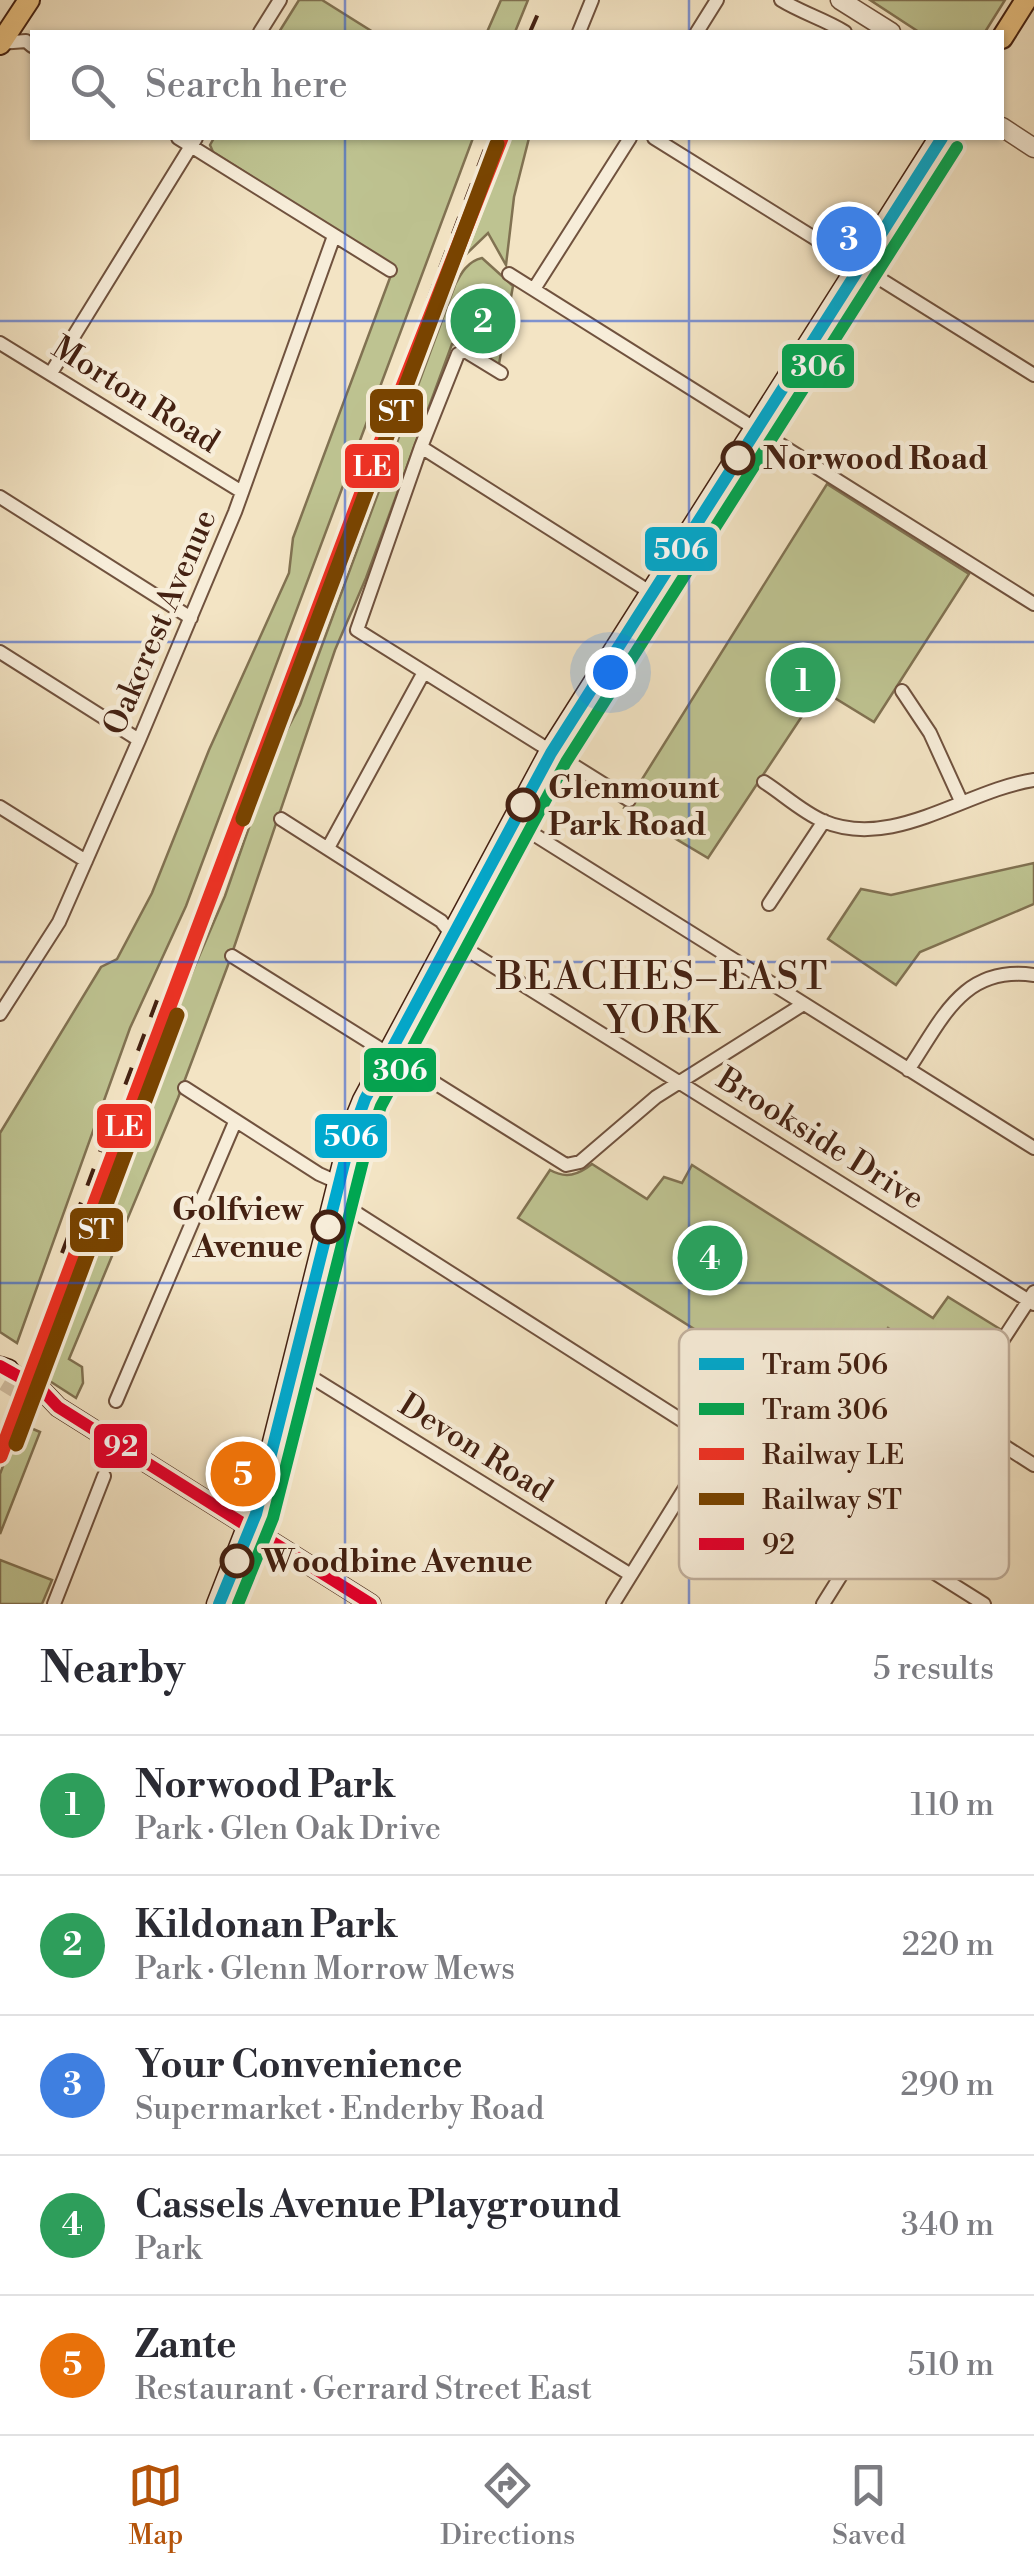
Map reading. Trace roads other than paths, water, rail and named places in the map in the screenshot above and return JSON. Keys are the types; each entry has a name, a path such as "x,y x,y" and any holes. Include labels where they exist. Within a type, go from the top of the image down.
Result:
{"main road":[{"path":"0,43 29,0"},
{"path":"840,0 872,30"},
{"path":"840,0 889,30"},
{"path":"1004,35 1026,0"},
{"path":"1004,128 1034,148"},
{"path":"216,1604 249,1526 356,1112 549,751 937,140"},
{"path":"39,1395 371,1604"}],"street":[{"path":"261,30 280,0"},
{"path":"580,30 592,0"},
{"path":"698,30 717,0"},
{"path":"781,0 842,30"},
{"path":"0,43 26,41 30,44"},
{"path":"534,290 629,140"},
{"path":"657,140 1034,375"},
{"path":"51,374 193,142 390,270"},
{"name":"Oakcrest Avenue","path":"1,1011 59,922 139,740 242,492 334,236"},
{"path":"509,274 1034,604"},
{"name":"Morton Road","path":"0,343 242,492"},
{"path":"501,372 465,350 458,354 356,630 628,800"},
{"path":"421,447 650,592"},
{"path":"0,497 191,618"},
{"path":"0,652 139,740"},
{"path":"328,848 424,672"},
{"path":"902,691 930,732 962,801"},
{"path":"764,782 824,821 862,827 896,826 1006,785 1034,780"},
{"path":"0,807 86,860"},
{"name":"Brookside Drive","path":"281,819 441,921 460,946 1032,1299"},
{"path":"512,820 1034,1148"},
{"path":"769,904 824,821"},
{"path":"232,956 566,1165 580,1162 656,1097 802,1005"},
{"path":"908,1070 946,1011 968,989 999,975 1034,975"},
{"path":"186,1088 337,1182"},
{"path":"116,1401 235,1122"},
{"path":"331,1205 358,1214 679,1417"},
{"path":"1009,1333 1032,1299"},
{"name":"Devon Road","path":"290,1371 308,1375 630,1575"},
{"path":"1009,1448 1034,1464"},
{"path":"54,1604 104,1476"},
{"path":"613,1604 679,1497"},
{"path":"823,1604 839,1579"},
{"path":"944,1579 984,1604"}],"tunnel":[{"path":"9,1369 41,1389"},
{"path":"4,1382 37,1402"}],"railway":[{"path":"531,30 544,0"},
{"path":"161,1009 488,140"},
{"path":"62,1253 159,995"}],"tram line":[{"name":"506","path":"219,1604 256,1514 350,1140 365,1099 551,753 941,140"},
{"name":"306","path":"238,1604 273,1518 367,1145 381,1106 566,762 957,147"}],"rail line":[{"name":"LE","path":"0,1456 380,445 500,140"},
{"name":"ST","path":"243,819 497,144"},
{"name":"ST","path":"16,1444 177,1015"}],"place":[{"name":"Your Convenience","path":"849,239"},
{"name":"Kildonan Park","path":"483,321"},
{"name":"Norwood Road","path":"738,458"},
{"name":"Norwood Park","path":"803,680"},
{"name":"Glenmount Park Road","path":"523,805"},
{"name":"Golfview Avenue","path":"328,1227"},
{"name":"Cassels Avenue Playground","path":"710,1258"},
{"name":"Zante","path":"243,1474"},
{"name":"Woodbine Avenue","path":"237,1561"}],"district":[{"name":"BEACHES–EAST YORK","path":"663,998"}]}
